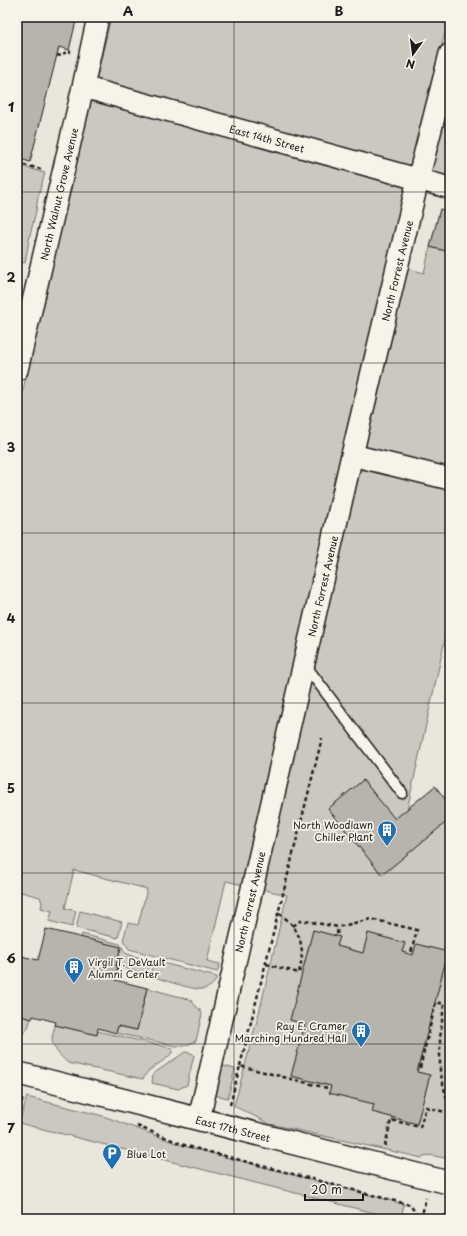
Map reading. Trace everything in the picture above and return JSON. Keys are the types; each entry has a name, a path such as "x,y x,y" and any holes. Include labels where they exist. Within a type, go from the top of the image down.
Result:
{"main road":[{"name":"East 17th Street","path":"17,1073 450,1183"}],"street":[{"name":"North Walnut Grove Avenue","path":"17,370 98,17"},
{"name":"North Forrest Avenue","path":"199,1119 352,455 450,54"},
{"name":"East 14th Street","path":"83,87 450,188"},
{"path":"352,455 450,479"}],"lane":[{"path":"304,664 402,793"}],"path":[{"path":"66,57 59,55 67,51 72,52"},
{"path":"17,164 49,171"},
{"path":"230,1106 322,738"},
{"path":"266,964 299,973 303,958 301,943 293,926 279,913"},
{"path":"293,926 300,922 306,921 338,927 371,919 417,930 411,953"},
{"path":"337,934 338,927"},
{"path":"420,1068 436,1002 444,1004 440,1039 440,1071 447,1100"},
{"path":"240,1066 327,1088"},
{"path":"17,1093 24,1095 17,1123"},
{"path":"385,1147 391,1120 420,1127 426,1107 445,1112"},
{"path":"132,1125 188,1146 410,1205 420,1219"}],"shaded area":[{"path":"111,17 449,17 406,184 408,186 392,264 424,273 430,247 450,252 450,617 407,810 450,822 450,1159 429,1155 422,1158 270,1124 234,1106 259,1013 287,895 226,881 207,961 220,964 217,972 129,949 123,940 128,923 138,925 147,889 74,870 65,908 76,911 72,927 49,921 52,911 41,908 42,903 40,897 17,891 17,415"},
{"path":"450,94 450,180 435,177 431,169"},
{"path":"17,165 45,173 38,197 25,263 17,261"},
{"path":"80,911 122,922 118,938 76,928"},
{"path":"82,934 120,944 127,954 148,960 147,974 116,966 121,948 81,938"},
{"path":"155,961 217,977 209,987 204,989 186,987 150,975"},
{"path":"147,988 192,1000 202,1014 196,1041 184,1046 176,1046 116,1033 118,1026 137,1030"},
{"path":"17,1015 31,1018 28,1028 17,1040"},
{"path":"55,1025 97,1031 172,1048 173,1050 167,1058 148,1071 143,1079 68,1063 55,1049 52,1042"},
{"path":"185,1052 194,1055 187,1085 178,1089 152,1083 153,1074"},
{"path":"220,1065 235,1069 228,1098 215,1095"},
{"path":"27,1097 103,1116 184,1146 404,1204 401,1219 394,1219 19,1123"}],"building":[{"path":"17,17 77,17 69,50 59,47 30,162 17,158"},
{"path":"440,209 450,212 450,252 430,247"},
{"name":"North Woodlawn Chiller Plant","path":"363,780 395,819 435,786 450,805 450,819 382,875 328,809"},
{"name":"Virgil T. DeVault Alumni Center","path":"46,929 121,947 116,966 118,966 115,980 147,988 137,1030 118,1026 116,1033 98,1028 97,1035 55,1025 56,1022 33,1016 32,1019 17,1015 17,955 38,960"},
{"name":"Ray E. Cramer Marching Hundred Hall","path":"313,930 340,937 337,946 363,953 368,933 405,943 402,952 413,955 416,944 448,952 417,1072 430,1075 417,1124 372,1112 374,1104 329,1093 331,1086 291,1076 305,1024 290,1020"}],"place":[{"name":"North Woodlawn Chiller Plant","path":"387,847"},
{"name":"Virgil T. DeVault Alumni Center","path":"74,984"},
{"name":"Ray E. Cramer Marching Hundred Hall","path":"361,1048"},
{"name":"Blue Lot","path":"112,1170"}]}
